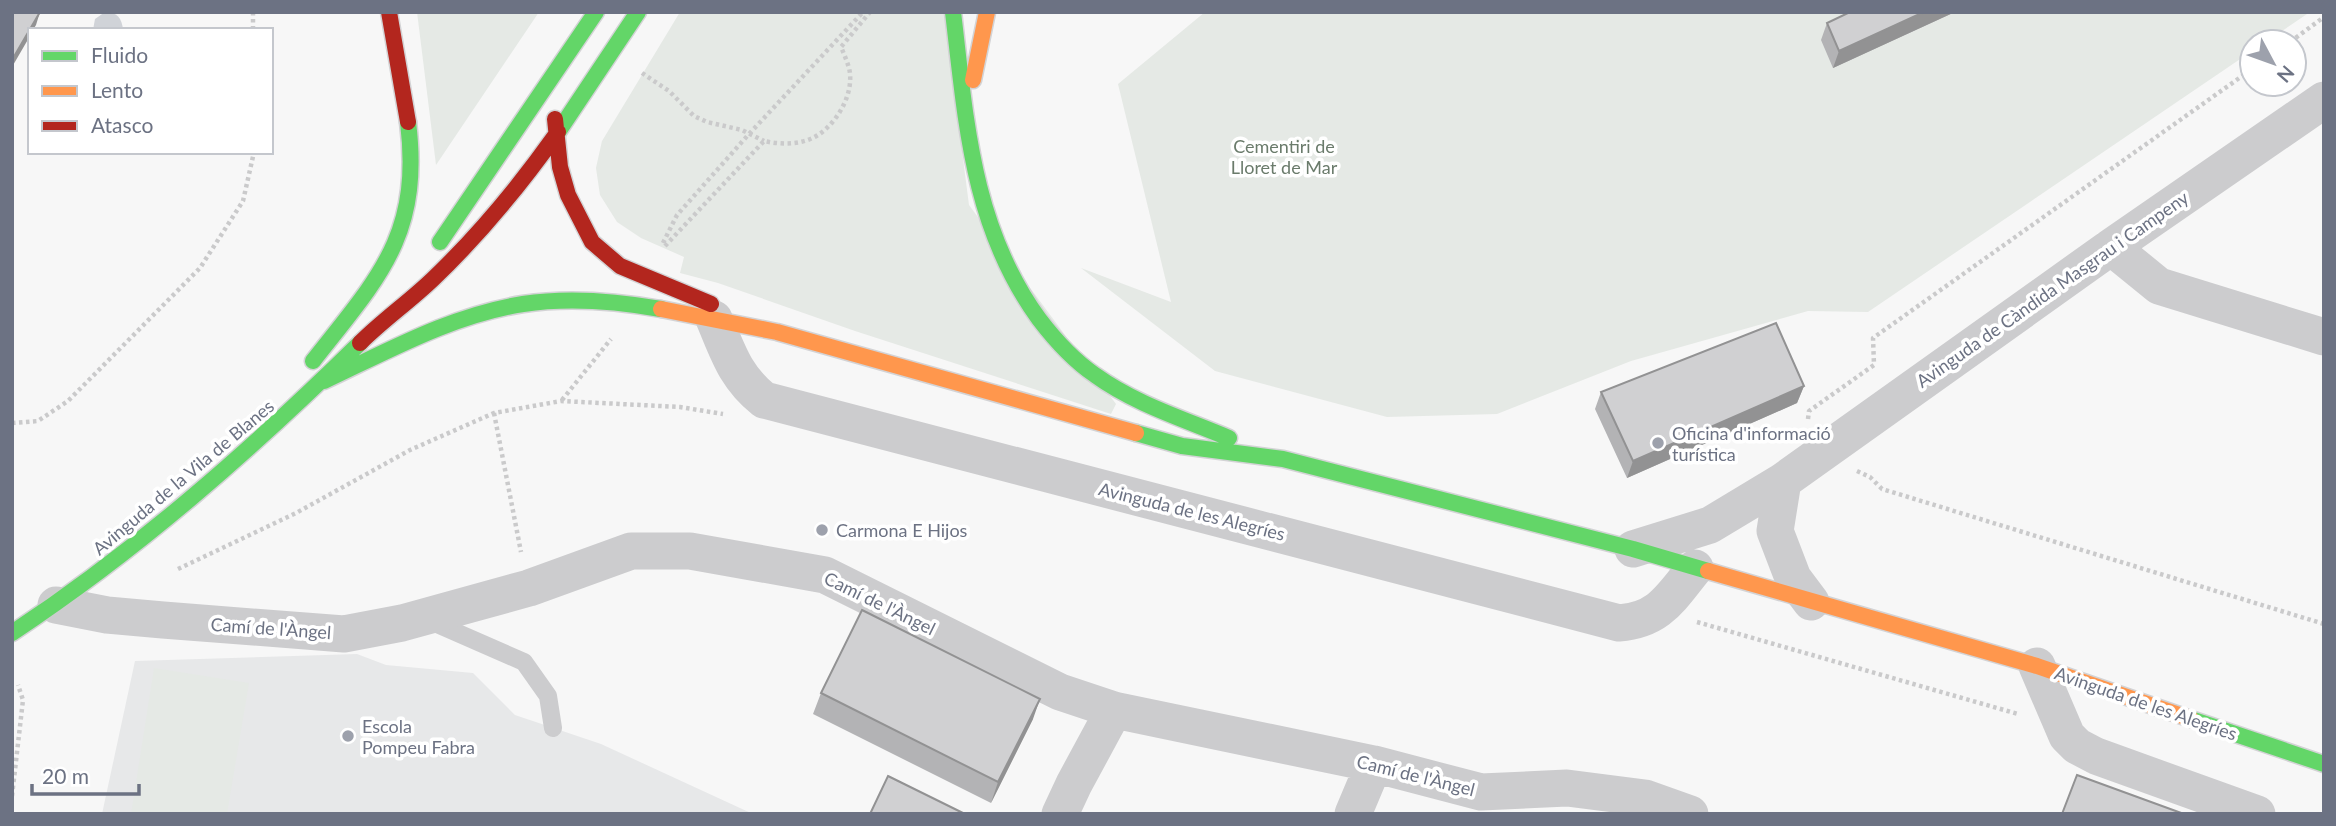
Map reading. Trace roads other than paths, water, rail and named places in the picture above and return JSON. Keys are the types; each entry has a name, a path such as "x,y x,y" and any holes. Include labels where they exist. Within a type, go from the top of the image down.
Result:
{"main road":[{"path":"242,454 380,274 396,245 403,221 409,179 409,129 388,12"},
{"path":"433,252 596,12"},
{"name":"Avinguda de la Vila de Blanes","path":"12,633 56,605 149,536 324,381 366,337 432,280 498,209 557,133 638,12"},
{"path":"953,12 976,183 987,226 1007,272 1031,311 1060,345 1101,380 1150,405 1283,459"},
{"path":"966,117 988,12"},
{"path":"565,92 555,117 560,167 568,195 592,242 620,266 777,332"},
{"name":"Avinguda de la Vila de Blanes","path":"366,337 416,273"},
{"path":"324,381 471,316 522,304 556,300 596,301 714,319 777,332 1182,446 1283,459 1633,549 2037,666"},
{"name":"Avinguda de les Alegríes","path":"2037,666 2324,764"}],"street":[{"name":"Avinguda de Càndida Masgrau i Campeny","path":"1633,549 1710,525 1783,481 2111,247 2324,100"},
{"path":"2111,247 2159,286 2324,337"},
{"name":"Avinguda de les Alegríes","path":"714,319 737,373 756,394 774,403 1619,623 1638,622 1651,616 1664,605 1695,568"},
{"path":"1783,481 1775,531 1793,578 1811,602"},
{"name":"Camí de l'Àngel","path":"56,605 107,615 344,634 422,617 537,586 631,551 690,551 825,575 1060,692 1115,710 1374,764 1481,792 1567,788 1690,814"},
{"name":"Avinguda de les Alegríes","path":"2037,666 2067,736 2077,746 2096,756 2257,814"},
{"path":"1060,814 1115,710"},
{"path":"1353,814 1374,764"}],"lane":[{"path":"422,617 524,662 548,696 553,728"}],"place":[{"name":"Oficina d'informació turística","path":"1658,443"},
{"name":"Carmona E Hijos","path":"822,530"},
{"name":"Escola Pompeu Fabra","path":"348,736"}],"park label":[{"name":"Cementiri de Lloret de Mar","path":"1284,156"}]}
